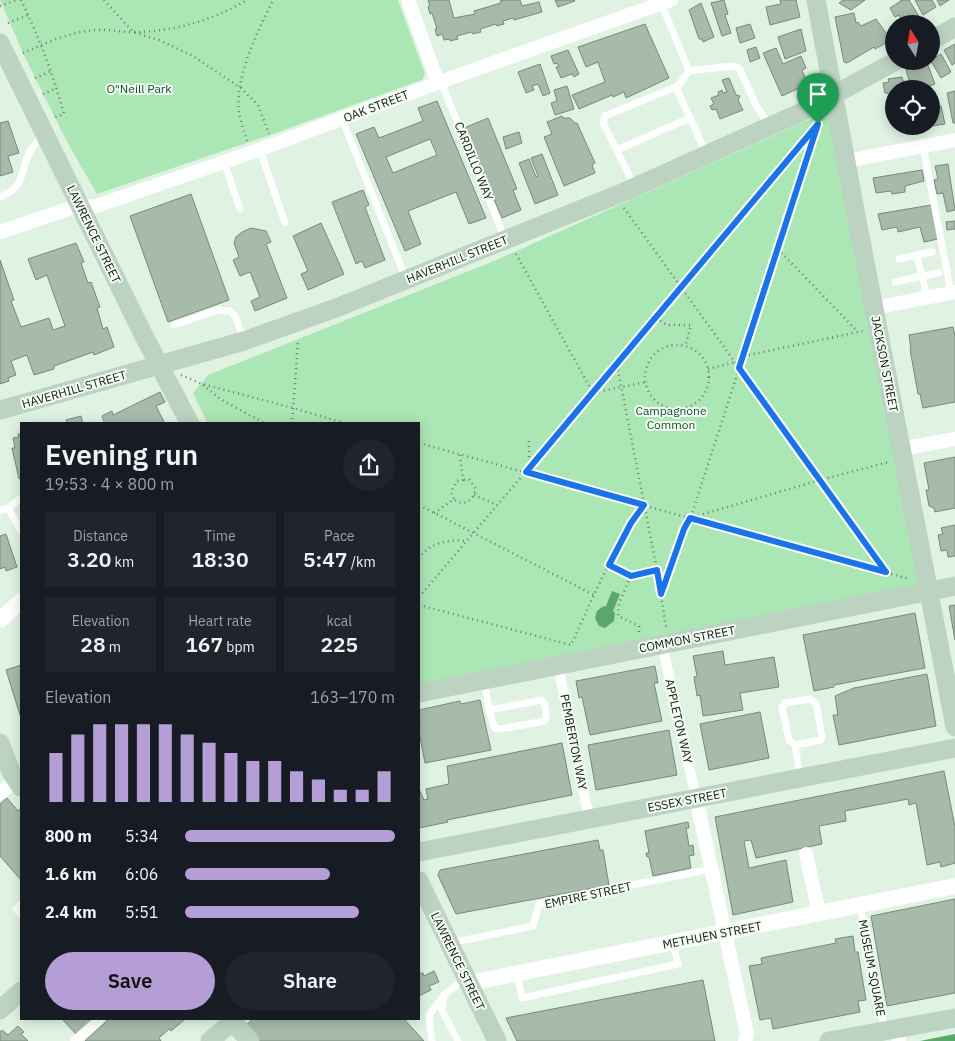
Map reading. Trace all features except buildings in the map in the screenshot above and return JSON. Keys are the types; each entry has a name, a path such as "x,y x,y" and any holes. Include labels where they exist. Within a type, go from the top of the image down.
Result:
{"main road":[{"name":"JACKSON STREET","path":"816,0 874,308 895,456 928,592 955,727"},
{"path":"940,36 955,27"},
{"name":"LAWRENCE STREET","path":"0,43 50,125 80,205 189,422"},
{"name":"HAVERHILL STREET","path":"0,410 244,341 336,308 406,280 511,247 636,187 804,111 885,67"},
{"name":"COMMON STREET","path":"420,693 558,665 664,636 955,586"},
{"path":"0,743 11,772 18,783"},
{"name":"ESSEX STREET","path":"420,852 955,748"},
{"name":"LAWRENCE STREET","path":"420,883 497,1041"},
{"path":"0,1010 20,992"},
{"path":"829,1041 894,1035 955,1018"},
{"path":"210,1041 232,1020 250,1041"}],"street":[{"path":"408,0 440,82"},
{"name":"OAK STREET","path":"0,232 80,205 93,207 224,162 254,146 342,119 440,82 666,2"},
{"path":"846,161 955,140"},
{"path":"874,308 953,292"},
{"path":"895,456 955,439"},
{"path":"0,620 19,607"},
{"name":"APPLETON WAY","path":"664,636 696,798"},
{"name":"PEMBERTON WAY","path":"558,665 589,819"},
{"path":"0,793 18,783"},
{"path":"696,798 747,1034 745,1041"},
{"path":"806,854 819,913"},
{"name":"METHUEN STREET","path":"468,981 517,974 955,886"},
{"path":"75,1041 99,1020"}],"lane":[{"path":"636,187 603,123 605,116 676,87 686,78 689,72 666,2"},
{"path":"689,72 731,66 739,68 756,105 769,127"},
{"name":"CARDILLO WAY","path":"440,82 511,247"},
{"path":"676,87 707,155"},
{"path":"617,150 690,118"},
{"path":"342,119 406,280"},
{"path":"0,197 7,194 21,181 24,164 31,150 50,125"},
{"path":"254,146 285,223"},
{"path":"923,146 953,292"},
{"path":"224,162 240,209"},
{"path":"899,259 932,252"},
{"path":"917,255 926,297"},
{"path":"895,282 939,273"},
{"path":"174,325 218,310 230,310 235,316 244,341"},
{"path":"0,511 8,508 20,499"},
{"path":"8,508 20,529"},
{"path":"484,680 489,710 495,728 500,729 545,721 547,717 542,700 489,710"},
{"path":"795,745 821,740 822,737 816,703 809,699 785,703 782,708 789,740 795,745 800,778"},
{"name":"EMPIRE STREET","path":"449,943 533,926 539,904 712,870"},
{"name":"MUSEUM SQUARE","path":"860,905 881,1012 894,1035"},
{"path":"517,974 522,998 678,964 673,942"},
{"path":"432,1041 430,1015 444,994 468,981"},
{"path":"444,994 442,1010 458,1041"}],"path":[{"path":"0,6 17,0"},
{"path":"21,0 42,44 64,114 50,125"},
{"path":"104,0 133,32"},
{"path":"133,32 175,28 204,19 247,0"},
{"path":"254,146 239,110 240,86 251,48 273,0"},
{"path":"8,23 28,15"},
{"path":"23,53 42,44 88,30 133,32 159,40 193,56 240,86 258,105 269,136"},
{"path":"35,78 51,71"},
{"path":"43,94 57,88"},
{"path":"420,596 617,365 823,116"},
{"path":"661,594 684,529 690,518 818,124"},
{"path":"623,207 886,572"},
{"path":"511,247 594,392"},
{"path":"778,249 858,332"},
{"path":"656,318 667,326 691,325 686,347"},
{"path":"743,356 865,331"},
{"path":"292,422 298,341"},
{"path":"668,347 686,347 697,352 704,360 708,369 709,380 700,400 692,406 670,409 660,405 652,398 647,388 647,368 651,359 658,352 668,347"},
{"path":"708,369 735,362"},
{"path":"159,365 202,384 340,422"},
{"path":"617,365 657,570 664,636"},
{"path":"594,392 646,382"},
{"path":"202,384 220,399 262,422"},
{"path":"529,441 529,458 535,461"},
{"path":"420,443 907,578 928,592"},
{"path":"460,454 462,480"},
{"path":"690,518 895,456"},
{"path":"462,480 469,480 476,489 474,498 468,502 459,503 454,499 451,492 457,481 462,480"},
{"path":"474,495 497,505"},
{"path":"434,513 454,499"},
{"path":"420,605 571,645 609,565 631,523 644,505"},
{"path":"420,506 472,534 594,595"},
{"path":"420,554 434,545 451,539 466,541"},
{"path":"609,565 631,576 657,570"},
{"path":"631,576 619,603 618,616 639,626 639,632"}],"green space":[{"name":"O\"Neill Park","path":"0,0 398,0 425,74 422,80 273,134 97,194 66,140 23,53"},
{"name":"Campagnone Common","path":"833,109 920,586 420,687 420,422 207,422 193,393 208,375 494,261"}],"shaded area":[{"path":"612,591 620,594 613,611 615,613 614,621 605,628 599,626 595,618 597,611 606,606"},
{"path":"955,1034 955,1041 920,1041"}],"route":[{"path":"818,124 739,368 886,572 690,518 684,529 661,594 657,570 631,576 609,565 631,523 644,505 526,472 818,124"}]}
